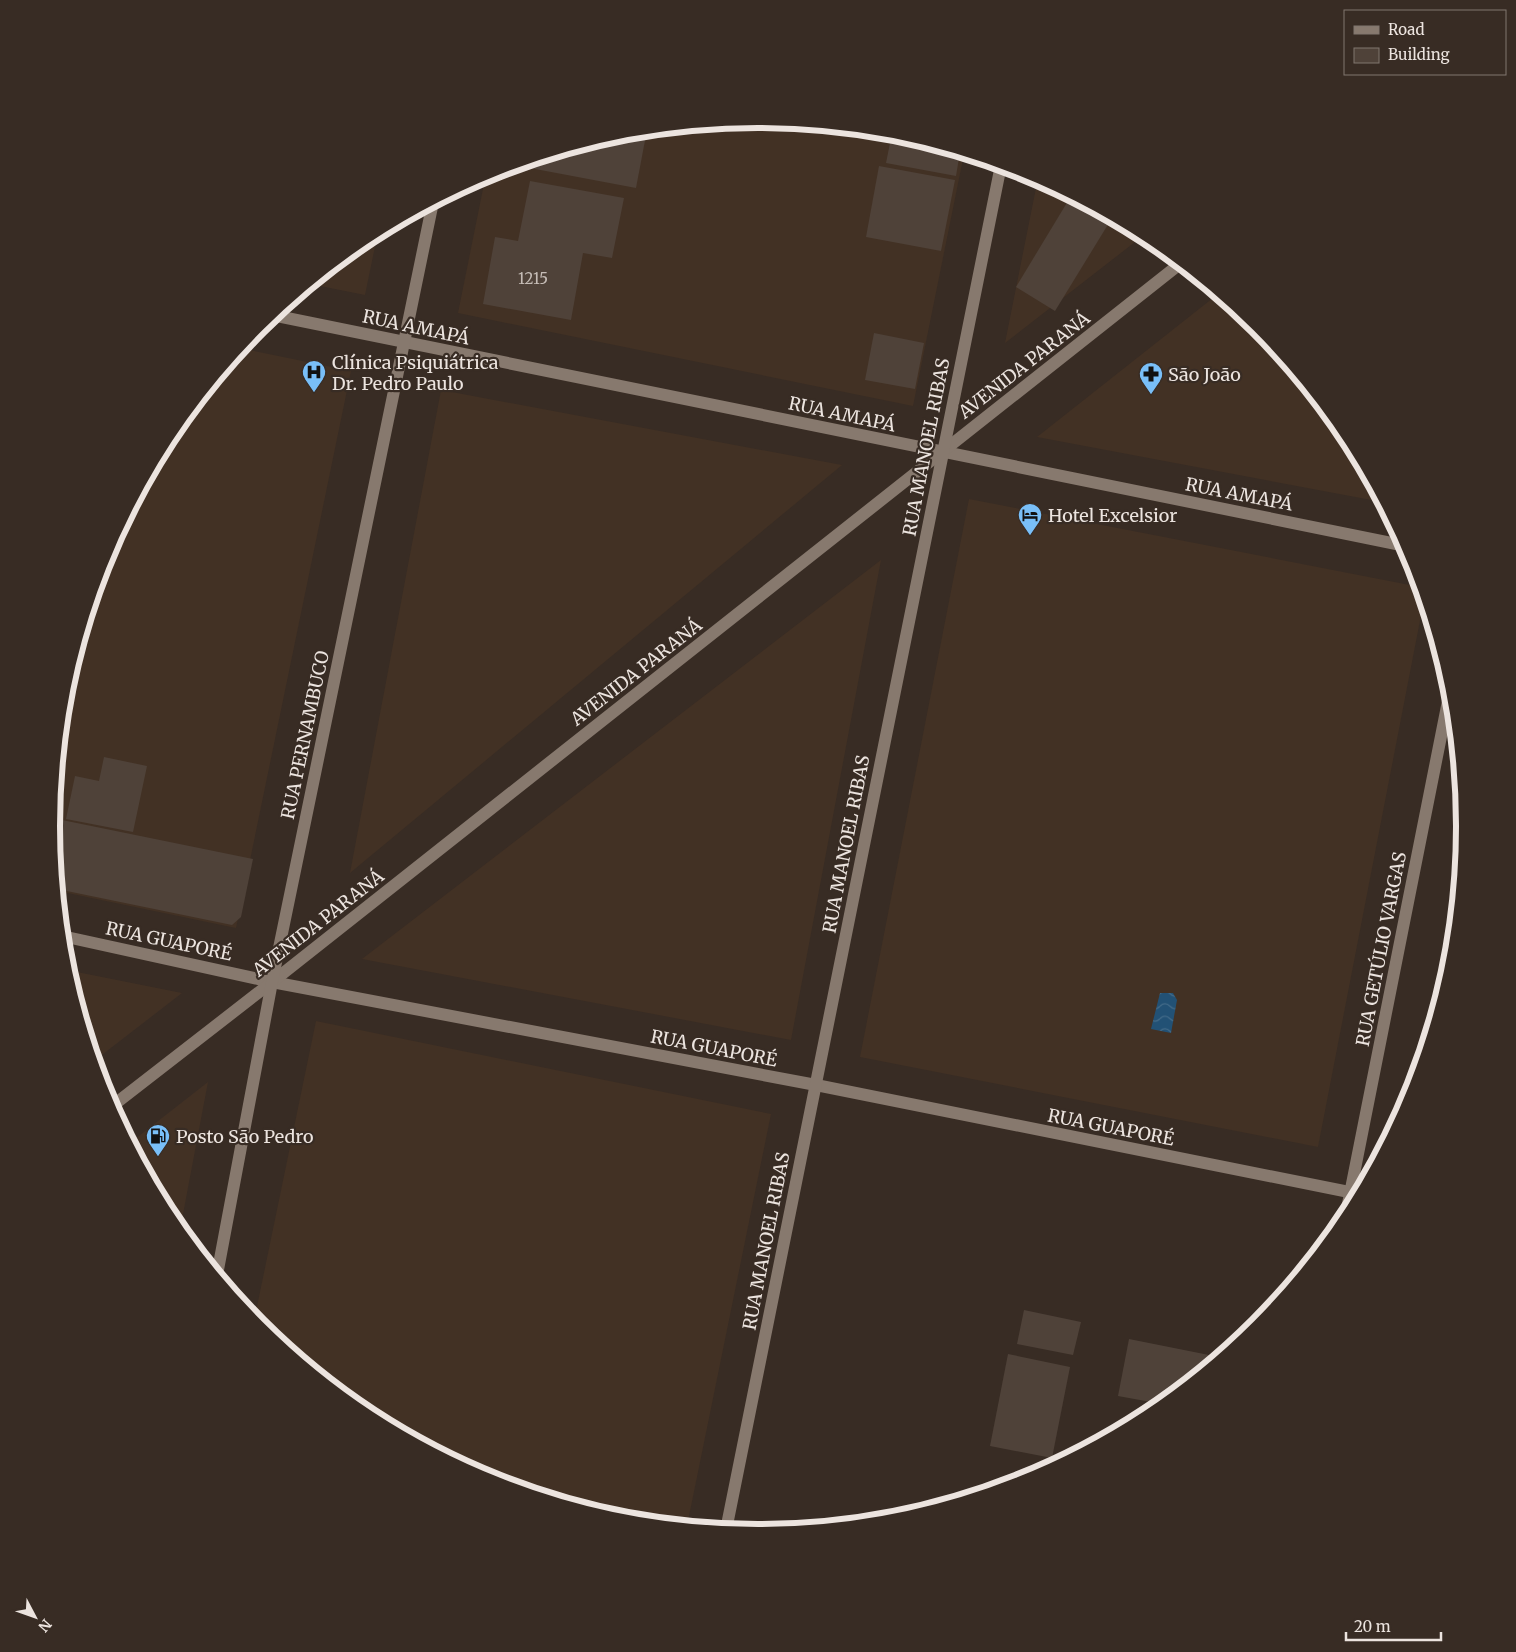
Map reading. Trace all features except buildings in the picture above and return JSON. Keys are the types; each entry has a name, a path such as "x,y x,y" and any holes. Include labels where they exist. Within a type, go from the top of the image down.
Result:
{"street":[{"name":"RUA MANOEL RIBAS","path":"727,1523 1000,172"},
{"name":"RUA PERNAMBUCO","path":"218,1268 272,982 431,210"},
{"name":"AVENIDA PARANÁ","path":"117,1102 272,982 1176,267"},
{"name":"RUA AMAPÁ","path":"281,317 1396,544"},
{"name":"RUA GETÚLIO VARGAS","path":"1357,1183 1446,711"},
{"name":"RUA GUAPORÉ","path":"69,938 272,982 816,1085 1351,1193"}],"shaded area":[{"path":"758,128 804,129 849,134 894,141 963,159 913,406 458,313 484,184 534,165 622,141 712,129"},
{"path":"1036,186 1067,200 1137,240 1005,343"},
{"path":"376,242 365,295 317,285"},
{"path":"1214,297 1252,332 1312,401 1338,438 1375,501 1037,437"},
{"path":"248,350 351,371 236,928 63,892 60,826 61,780 73,690 97,602 113,559 132,517 178,438 204,401"},
{"path":"441,390 842,465 350,873"},
{"path":"969,499 1413,586 1422,611 1318,1147 860,1057"},
{"path":"881,560 791,1040 362,959"},
{"path":"75,972 182,993 100,1057"},
{"path":"316,1021 771,1114 688,1520 622,1511 577,1500 491,1471 449,1452 370,1406 333,1380 298,1351 256,1311"},
{"path":"208,1082 182,1220 134,1140"}],"water":[{"path":"1160,993 1173,993 1177,1000 1171,1033 1151,1029"}],"place":[{"name":"Clínica Psiquiátrica Dr. Pedro Paulo","path":"314,393"},
{"name":"São João","path":"1151,395"},
{"name":"Hotel Excelsior","path":"1030,536"},
{"name":"Posto São Pedro","path":"158,1157"}]}
